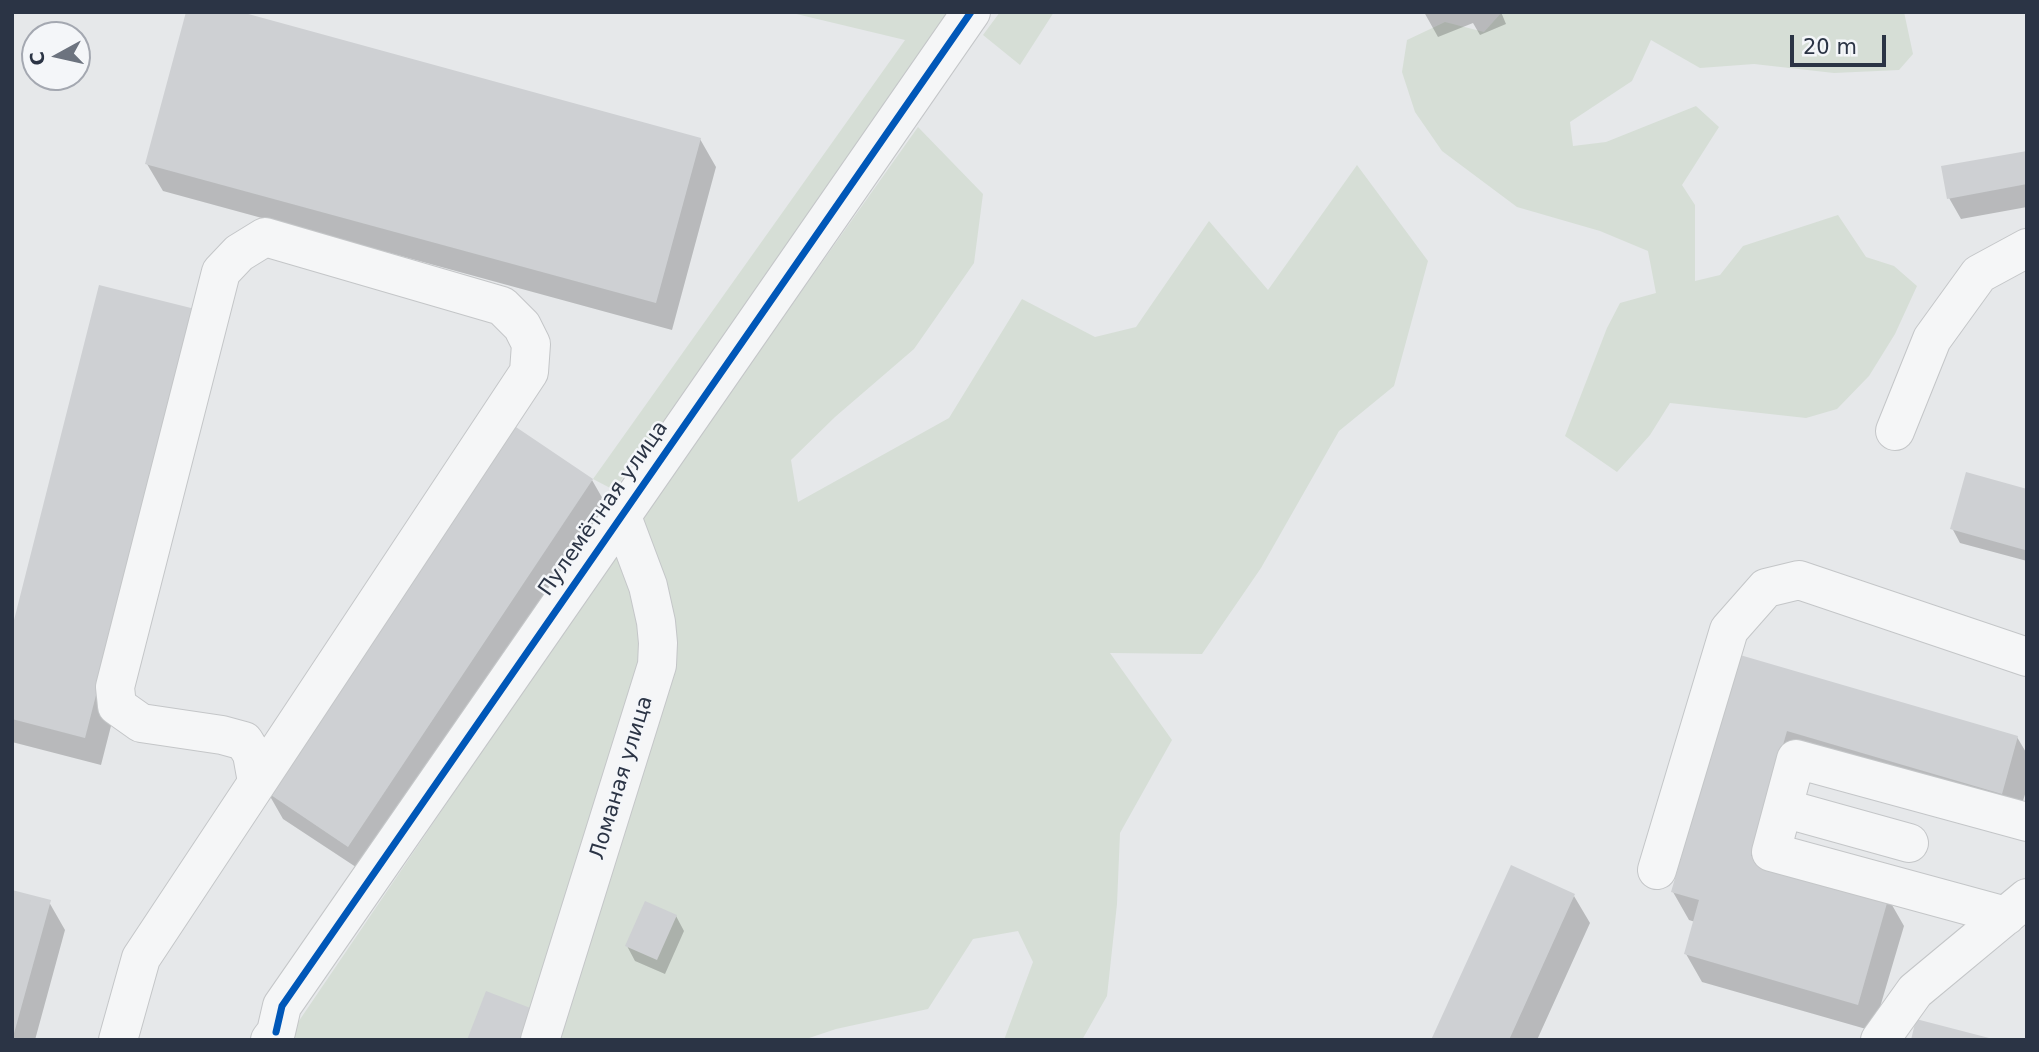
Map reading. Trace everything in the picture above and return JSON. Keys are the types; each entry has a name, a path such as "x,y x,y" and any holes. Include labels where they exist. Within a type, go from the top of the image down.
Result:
{"street":[{"name":"Пулемётная улица","path":"275,1037 282,1006 971,12"},
{"path":"118,1040 141,958 529,372 531,344 523,326 502,306 265,237 239,253 221,272 115,687 117,706 141,723 222,735 244,741 252,754 257,782"},
{"path":"1895,431 1932,339 1979,274 2027,248"},
{"name":"Ломаная улица","path":"540,1040 657,665 656,622 648,586 621,514"},
{"path":"1657,870 1729,630 1766,588 1799,580 2027,657"},
{"path":"2016,907 1897,887 1771,852 1796,759 2027,822"},
{"path":"1897,887 1922,794"},
{"path":"1783,808 1909,843"},
{"path":"1880,1040 1915,991 2016,907"}],"shaded area":[{"path":"788,12 956,12 614,490 593,479 905,40"},
{"path":"1000,12 1054,12 1020,65 983,35"},
{"path":"1502,12 1904,12 1913,54 1899,70 1834,73 1754,64 1700,68 1651,40 1632,81 1570,122 1573,146 1606,142 1696,106 1719,127 1682,185 1695,205 1695,281 1720,275 1743,246 1838,215 1866,257 1894,266 1917,286 1895,334 1869,376 1837,409 1806,418 1670,403 1650,435 1617,472 1565,436 1607,328 1620,303 1656,293 1648,251 1600,231 1517,207 1442,151 1415,112 1402,72 1407,40 1445,22 1484,32"},
{"path":"918,127 983,194 974,263 914,349 835,417 791,460 798,502 949,418 1022,299 1095,337 1136,327 1209,221 1268,290 1357,165 1428,261 1394,386 1339,431 1261,568 1202,654 1110,653 1172,740 1120,833 1117,904 1107,996 1082,1040 1004,1040 1033,962 1018,931 973,939 928,1009 836,1029 803,1040 286,1040 641,517"}],"building":[{"path":"186,12 241,12 701,138 656,303 145,164"},
{"path":"2027,151 2027,184 1947,199 1941,166"},
{"path":"99,285 195,309 85,738 12,719 12,628"},
{"path":"510,423 593,479 348,847 265,791"},
{"path":"1966,472 2027,489 2025,550 1950,529"},
{"path":"1740,655 2018,736 2002,794 1787,731 1751,856 1889,896 1858,1005 1684,954 1699,900 1671,892"},
{"path":"1511,865 1575,894 1509,1040 1431,1040"},
{"path":"12,890 51,900 13,1037 12,1037"},
{"path":"645,901 677,915 657,960 625,946"},
{"path":"486,991 533,1009 521,1040 467,1040"},
{"path":"1916,1019 1993,1039 1993,1040 1911,1040"}],"cycle path":[{"path":"276,1032 282,1006 971,12"}]}
